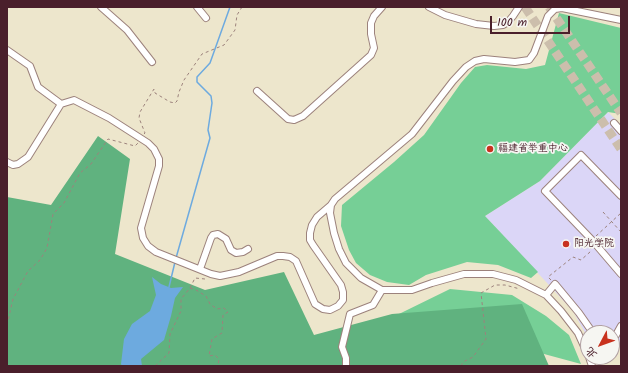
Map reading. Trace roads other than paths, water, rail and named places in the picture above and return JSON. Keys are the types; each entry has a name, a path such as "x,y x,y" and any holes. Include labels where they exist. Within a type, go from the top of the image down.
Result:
{"street":[{"path":"101,7 127,30 152,62"},
{"path":"197,7 206,18"},
{"path":"257,91 268,99 288,119 294,120 304,116 371,55 374,48 371,34 371,23 374,16 382,7"},
{"path":"429,7 451,17 476,24 494,26 508,22 514,16 519,7"},
{"path":"7,162 13,165 18,164 28,157 61,104 74,100 110,118 138,137 154,149 159,158 160,166 141,228 143,238 148,246 156,252 200,270 209,276 230,275 276,256 290,257 296,261 315,304 323,309 330,310 338,306 342,300 343,292 341,285 310,240 312,225 317,217 336,199 412,134 453,81 466,67 475,61 484,59 515,62 529,60 534,53 548,16 555,10 562,8 621,20"},
{"path":"7,50 30,66 38,87 61,104"},
{"path":"614,123 621,131"},
{"path":"621,196 581,155 545,192 592,240 621,274"},
{"path":"331,205 330,213 334,233 346,263 361,278 382,290 412,290 464,274 493,274 516,280 546,296 561,310 580,338"},
{"path":"200,270 210,238 216,234 226,238 231,250 236,253 243,252 248,249"},
{"path":"546,296 555,284 587,325"},
{"path":"346,366 346,358 342,347 350,314 373,305 382,290"}],"water":[{"path":"152,277 161,284 171,288 183,287 175,298 164,340 141,359 142,366 122,366 124,339 132,324 150,311 156,295"}],"waterway":[{"path":"176,258 210,138 208,130 212,103 211,96 197,82 197,77 210,63 230,7"},
{"path":"169,287 175,262"}],"tunnel":[{"path":"525,7 621,149"},
{"path":"549,7 621,113"}],"place":[{"name":"福建省举重中心","path":"490,149"},
{"name":"阳光学院","path":"566,244"}]}
